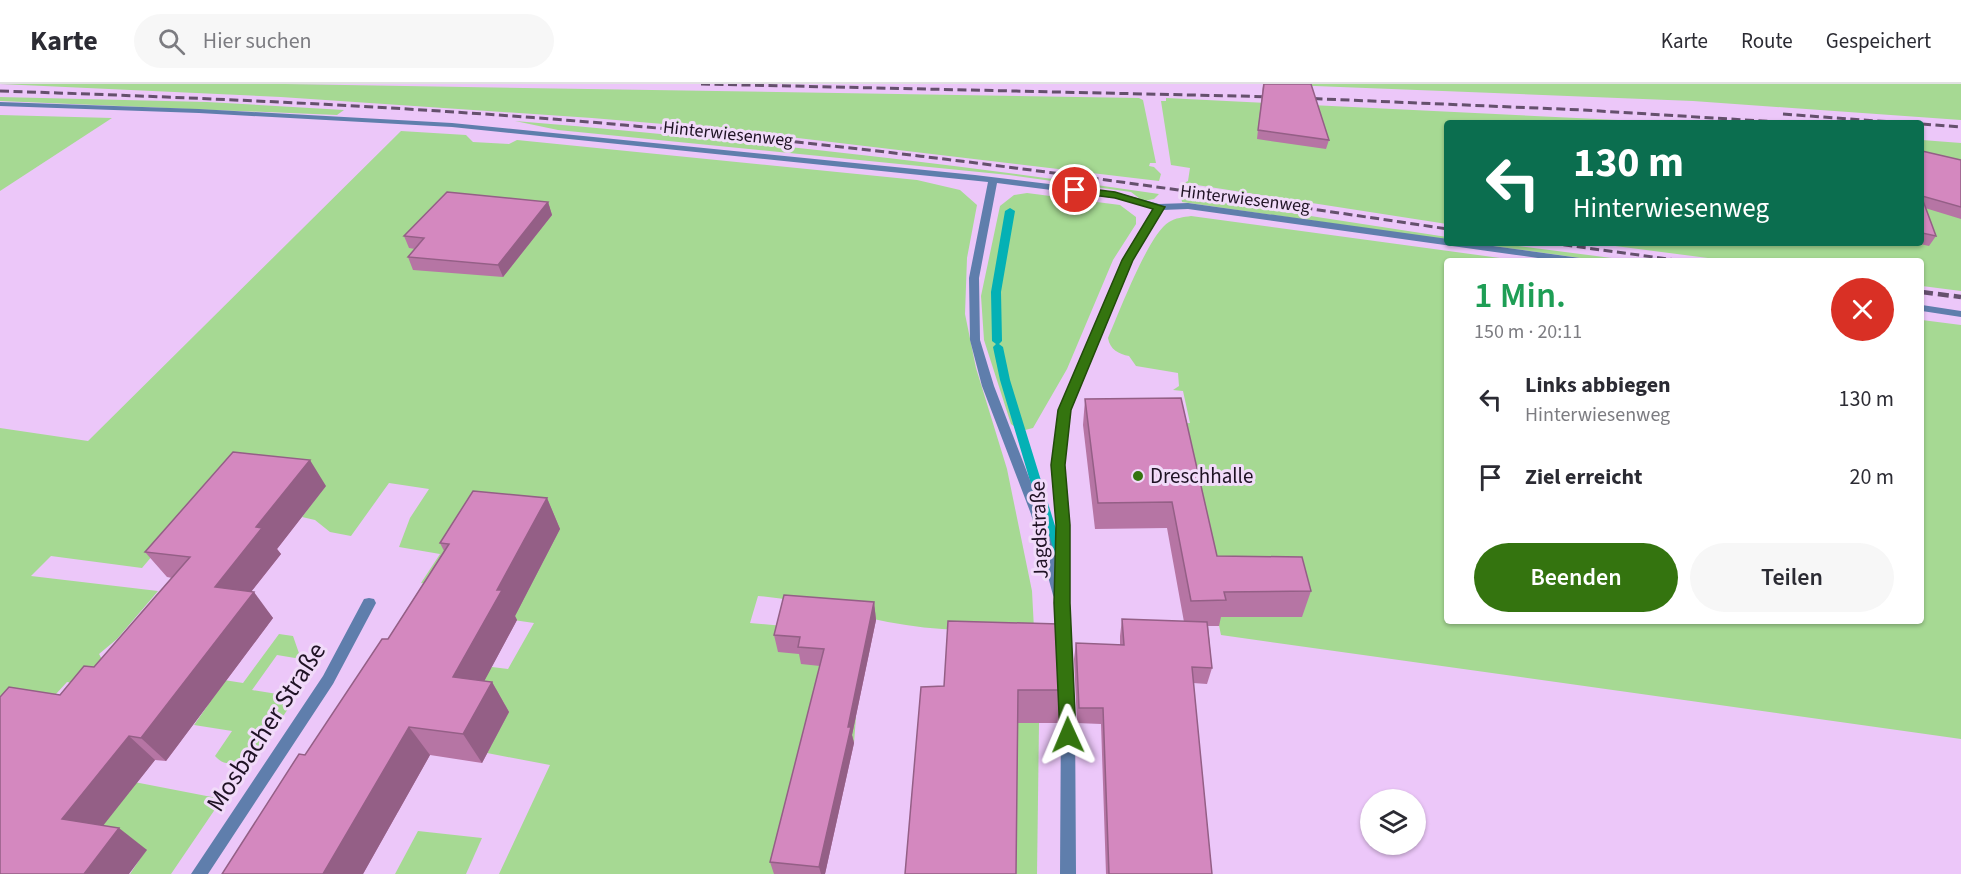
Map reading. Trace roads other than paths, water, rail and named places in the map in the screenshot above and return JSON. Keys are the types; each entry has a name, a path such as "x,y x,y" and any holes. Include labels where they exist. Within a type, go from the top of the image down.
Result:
{"street":[{"name":"Hinterwiesenweg","path":"0,104 199,111 452,125 650,142 1115,195 1159,207 1188,206 1444,242"},
{"path":"993,180 975,278 975,340 988,386 1036,514 1062,603"},
{"name":"Jagdstraße","path":"1068,874 1068,712 1062,603 1063,525 1058,465 1065,410 1128,260 1159,207"},
{"name":"Hinterwiesenweg","path":"1471,246 1558,258"},
{"path":"1924,308 1961,314"},
{"name":"Mosbacher Straße","path":"199,874 328,680 369,603"}],"waterway":[{"path":"997,341 996,292 1010,211"},
{"path":"998,347 1005,380 1058,555"}],"railway":[{"path":"701,84 1280,97"},
{"path":"0,91 397,108 635,126 941,159 1245,199 1444,228"},
{"path":"1300,98 1583,110 1746,120"},
{"path":"1783,114 1864,120"},
{"path":"1924,124 1961,127"},
{"path":"1572,246 1661,258"},
{"path":"1924,292 1961,297"}],"place":[{"name":"Dreschhalle","path":"1138,476"}]}
